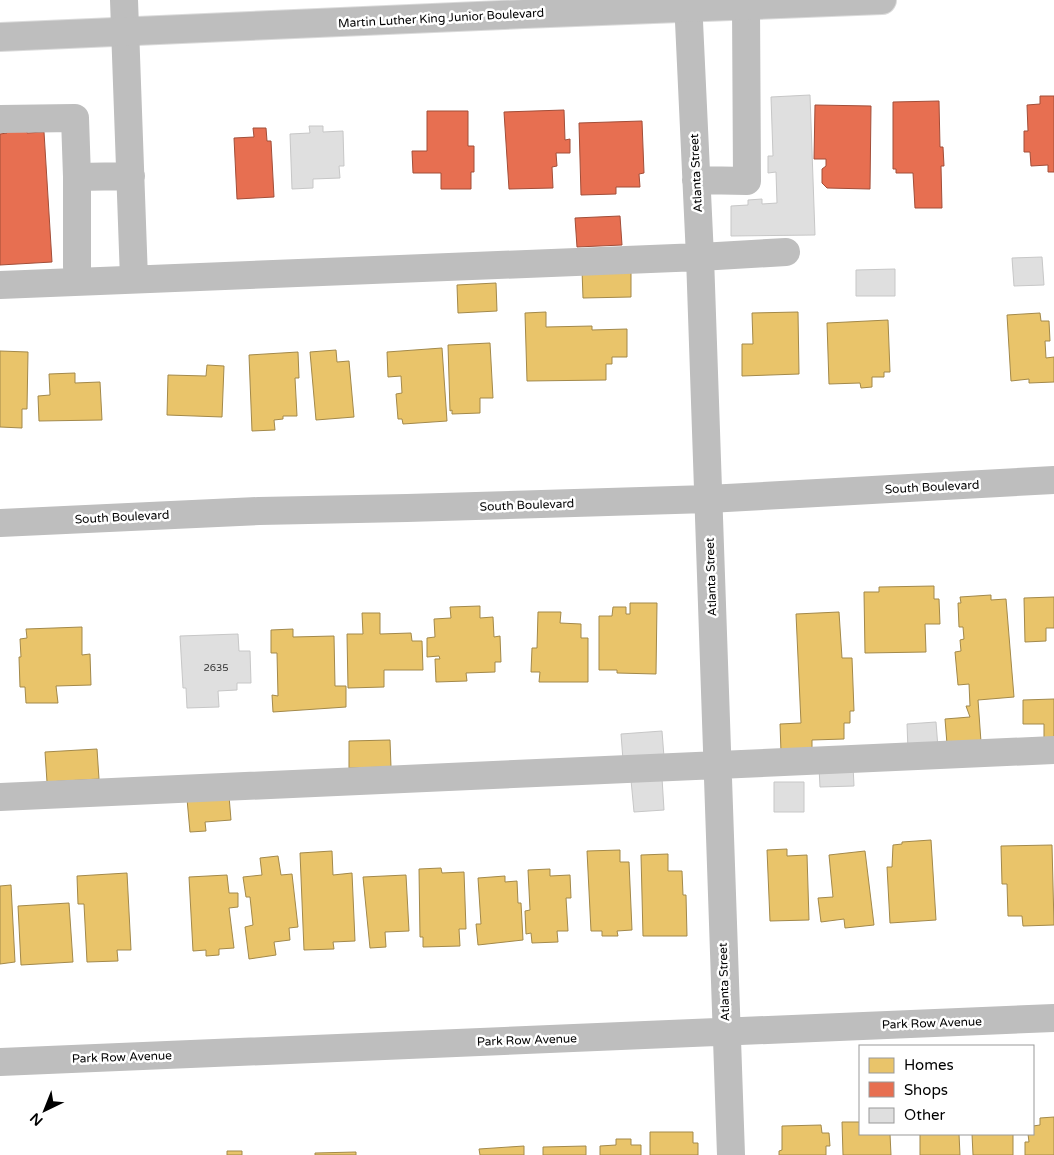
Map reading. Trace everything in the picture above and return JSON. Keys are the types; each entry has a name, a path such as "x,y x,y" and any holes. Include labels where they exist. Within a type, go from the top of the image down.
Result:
{"street":[{"path":"124,0 134,279"},
{"name":"Martin Luther King Junior Boulevard","path":"0,37 124,32 469,8 688,4 746,6 882,0"},
{"name":"Atlanta Street","path":"688,4 700,257 731,1155"},
{"path":"696,180 747,181 746,6"},
{"path":"0,119 75,118 77,267"},
{"path":"77,177 131,176"},
{"path":"0,285 786,252"},
{"name":"South Boulevard","path":"0,523 259,510 407,508 708,499 1054,480"},
{"path":"0,797 1054,750"},
{"name":"Park Row Avenue","path":"0,1062 1054,1018"}],"building: Homes":[{"path":"631,269 631,297 583,298 582,270"},
{"path":"496,283 497,311 458,313 457,285"},
{"path":"546,312 546,327 592,326 592,330 627,329 627,357 612,357 612,364 606,364 606,380 527,381 525,313"},
{"path":"798,312 799,374 742,376 742,344 753,344 752,313"},
{"path":"1040,313 1041,321 1049,321 1050,341 1045,341 1046,358 1054,357 1054,382 1029,383 1029,379 1011,381 1007,315"},
{"path":"888,320 890,372 884,372 884,377 872,377 872,387 861,388 860,383 829,384 827,323"},
{"path":"490,343 493,398 480,398 480,413 452,414 452,410 450,411 448,345"},
{"path":"442,348 447,421 403,424 402,419 398,419 396,394 402,393 401,376 388,377 387,352"},
{"path":"336,350 337,362 349,361 354,417 316,420 310,352"},
{"path":"0,351 28,352 27,409 22,409 22,428 0,427"},
{"path":"298,352 299,378 295,378 297,416 283,416 283,419 274,420 275,430 252,431 249,355"},
{"path":"207,365 224,366 222,417 167,415 168,375 206,376"},
{"path":"75,373 75,383 100,382 102,420 39,421 38,396 50,395 49,374"},
{"path":"934,586 934,599 939,599 940,624 925,624 926,652 865,653 864,592 879,592 879,587"},
{"path":"991,595 991,600 1006,599 1014,697 978,700 981,742 947,744 945,719 970,717 966,706 970,706 969,684 958,685 955,652 961,651 960,640 964,639 963,627 959,627 958,603 961,603 960,597"},
{"path":"1054,597 1054,628 1046,628 1046,641 1025,642 1024,598"},
{"path":"630,603 657,603 656,674 617,673 617,670 599,670 599,616 612,616 613,607 626,607 626,614 630,614"},
{"path":"480,606 480,618 493,617 494,637 500,636 501,662 495,662 495,672 466,673 467,681 436,682 435,659 440,659 439,656 427,657 427,638 435,637 434,619 451,618 450,607"},
{"path":"538,612 561,612 560,623 581,624 581,638 588,638 588,682 539,682 540,672 531,672 532,648 537,648"},
{"path":"839,612 842,658 852,658 854,711 850,711 850,723 844,723 844,739 812,740 812,751 781,752 780,724 801,723 796,614"},
{"path":"362,613 380,613 380,634 411,633 412,641 422,641 423,670 384,670 384,687 348,688 347,634 363,634"},
{"path":"82,627 82,655 90,654 91,685 56,686 58,703 26,703 25,687 20,687 19,657 21,657 20,639 27,638 26,629"},
{"path":"293,629 293,637 334,636 335,686 346,686 346,707 273,712 272,695 278,696 277,653 271,653 271,630"},
{"path":"1054,699 1054,739 1044,739 1044,724 1023,724 1023,700"},
{"path":"390,740 391,767 349,768 349,741"},
{"path":"97,749 99,779 47,782 45,752"},
{"path":"229,796 231,820 205,822 206,831 190,832 187,799"},
{"path":"931,840 936,920 890,923 887,867 892,867 893,845 902,844 902,842"},
{"path":"1052,845 1054,925 1023,926 1022,916 1008,916 1007,884 1002,884 1001,846"},
{"path":"787,849 787,856 807,855 809,920 770,921 767,850"},
{"path":"620,850 620,862 629,862 632,930 617,931 618,936 602,936 602,931 591,931 587,851"},
{"path":"332,851 333,875 352,873 355,941 333,942 334,949 304,950 300,853"},
{"path":"865,851 874,925 845,928 844,919 821,922 818,898 833,897 829,855"},
{"path":"668,854 668,871 682,871 683,895 686,895 687,936 643,936 641,855"},
{"path":"278,856 281,875 292,874 298,927 289,928 290,940 274,942 276,955 249,959 245,927 253,925 250,897 246,897 243,877 262,875 260,858"},
{"path":"441,868 442,873 464,872 466,929 459,929 460,946 423,947 423,937 420,937 419,869"},
{"path":"550,869 550,876 570,875 571,898 566,898 568,931 557,931 558,942 532,943 531,933 526,934 525,911 530,910 528,870"},
{"path":"127,873 131,950 117,950 118,961 87,962 84,904 78,904 77,876"},
{"path":"227,875 229,893 238,893 238,907 229,908 234,948 219,949 219,955 206,956 206,950 193,951 189,877"},
{"path":"406,875 409,931 385,932 386,947 370,948 363,877"},
{"path":"505,876 505,882 517,881 518,903 521,903 523,940 478,945 476,924 481,924 478,878"},
{"path":"11,885 15,962 0,964 0,886"},
{"path":"69,903 73,962 21,965 18,906"},
{"path":"1054,1117 1054,1155 1025,1155 1025,1142 1029,1142 1028,1135 1034,1135 1034,1126 1040,1125 1040,1118"},
{"path":"842,1122 859,1122 859,1135 890,1135 891,1155 843,1155"},
{"path":"821,1125 822,1133 829,1133 830,1146 826,1146 826,1155 779,1155 779,1151 782,1150 782,1126"},
{"path":"650,1132 693,1132 693,1143 698,1143 698,1155 650,1155"},
{"path":"920,1135 959,1135 960,1155 920,1155"},
{"path":"972,1135 1013,1135 1013,1155 973,1155"},
{"path":"616,1139 631,1139 631,1145 641,1145 641,1155 600,1155 600,1146 616,1145"},
{"path":"524,1146 524,1155 480,1155 479,1149"},
{"path":"586,1146 586,1155 543,1155 543,1147"},
{"path":"227,1151 242,1151 242,1155 227,1155"},
{"path":"356,1152 356,1155 315,1155 315,1153"}],"building: Shops":[{"path":"1040,96 1054,96 1054,172 1048,172 1048,165 1031,166 1030,152 1024,152 1024,131 1028,131 1027,105 1040,104"},
{"path":"939,101 940,147 943,147 944,166 941,166 942,208 915,208 913,173 896,173 896,169 893,169 893,102"},
{"path":"815,105 871,106 870,189 827,188 822,183 822,169 826,166 826,159 814,159"},
{"path":"564,110 565,140 570,139 570,153 556,153 557,166 552,167 553,188 509,189 504,112"},
{"path":"427,111 468,111 468,146 474,146 474,172 471,172 471,189 441,189 441,173 413,173 412,151 427,151"},
{"path":"642,121 644,173 639,174 640,187 616,187 616,194 581,195 579,123"},
{"path":"27,128 27,133 44,132 52,262 0,265 0,134 7,133 7,129"},
{"path":"253,128 266,128 267,141 271,141 274,197 237,199 234,138 254,137"},
{"path":"620,216 622,245 577,247 575,218"}],"building: Other":[{"path":"810,95 815,235 731,236 731,206 748,205 748,200 762,199 762,204 777,203 776,172 768,173 768,156 773,156 771,97"},
{"path":"309,126 323,126 323,132 343,131 344,166 339,166 340,178 313,179 313,188 292,189 290,134 310,133"},
{"path":"1042,257 1044,285 1014,286 1012,258"},
{"path":"895,269 895,296 856,296 856,270"},
{"path":"238,634 239,651 250,651 251,683 237,683 237,690 218,691 219,707 187,708 186,688 183,688 180,636"},
{"path":"936,722 938,748 908,750 907,724"},
{"path":"662,731 664,757 623,760 621,734"},
{"path":"853,766 854,786 820,787 819,767"},
{"path":"662,778 664,810 634,812 631,780"},
{"path":"774,782 804,782 804,812 774,812"}]}
